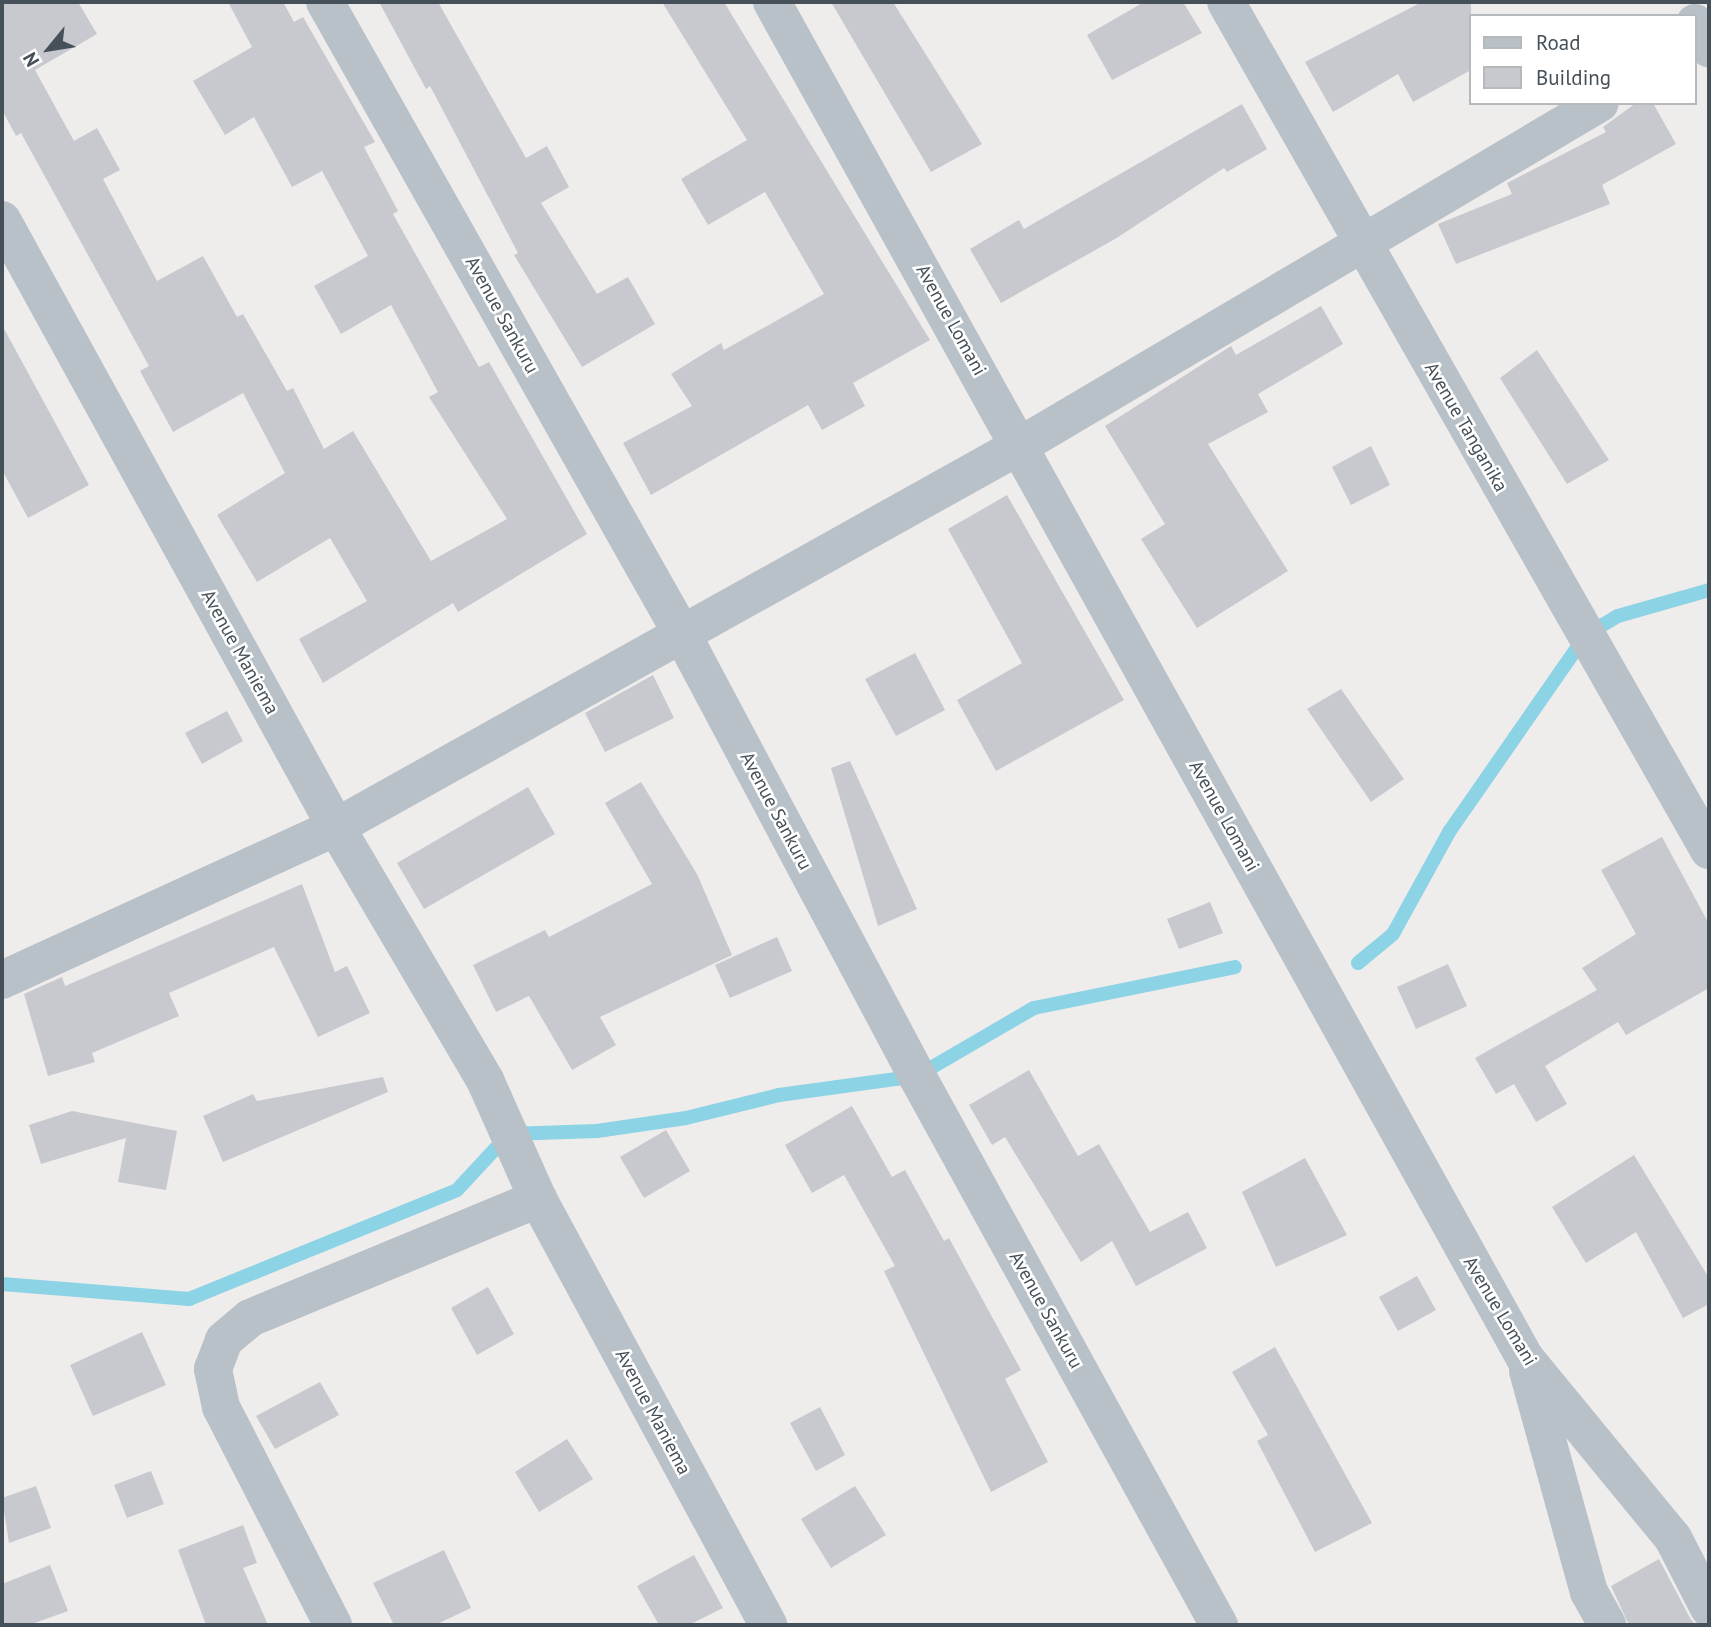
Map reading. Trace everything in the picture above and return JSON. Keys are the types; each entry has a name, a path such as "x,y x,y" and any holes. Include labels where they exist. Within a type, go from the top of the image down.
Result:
{"street":[{"name":"Avenue Sankuru","path":"325,2 681,634 917,1076 1219,1625"},
{"name":"Avenue Lomani","path":"772,2 1021,445 1525,1358 1673,1538 1709,1608"},
{"name":"Avenue Tanganika","path":"1226,2 1709,850"},
{"path":"2,980 336,827 1021,445 1597,105"},
{"name":"Avenue Maniema","path":"2,220 336,827 485,1080 538,1199 768,1625"},
{"path":"332,1625 222,1407 213,1369 224,1340 250,1318 538,1199"},
{"path":"1525,1358 1589,1592 1607,1625"}],"building":[{"path":"2,2 78,2 97,34 35,70 74,141 97,128 120,170 103,179 157,281 203,256 237,317 243,314 287,391 293,388 324,449 353,431 431,561 507,519 429,397 438,392 391,305 341,334 314,286 368,256 322,171 292,187 254,117 225,135 193,81 252,47 228,2 283,2 294,22 303,17 375,142 364,147 398,211 393,214 479,367 489,362 587,534 458,612 453,603 323,683 299,639 367,601 330,538 257,582 217,515 285,473 243,393 173,432 140,371 149,366 21,133 16,136 2,110"},
{"path":"379,2 438,2 526,158 547,146 569,187 541,203 597,294 628,277 655,324 582,367 514,255 518,253 430,86 426,89"},
{"path":"662,2 724,2 930,340 853,383 865,406 822,430 808,405 651,495 623,443 692,406 671,374 721,343 724,350 824,294 765,192 708,225 681,179 747,140"},
{"path":"831,2 893,2 982,144 931,172"},
{"path":"1144,2 1183,2 1202,33 1112,80 1087,35"},
{"path":"1422,2 1471,2 1470,71 1413,102 1398,74 1333,112 1305,62"},
{"path":"1242,104 1267,149 1227,172 1224,168 1115,239 1001,303 970,249 1019,220 1024,229"},
{"path":"1633,105 1654,105 1676,144 1602,185 1610,204 1456,264 1438,224 1512,194 1507,183 1606,132 1603,127"},
{"path":"1321,306 1343,344 1258,394 1268,412 1208,444 1288,571 1197,628 1141,539 1165,524 1105,426 1231,346 1236,355"},
{"path":"2,325 89,485 28,518 2,470"},
{"path":"1537,350 1609,460 1567,484 1500,378"},
{"path":"1371,446 1390,485 1351,505 1332,467"},
{"path":"1007,495 1124,700 996,771 957,700 1022,663 948,529"},
{"path":"915,653 945,710 896,736 865,679"},
{"path":"653,675 674,718 605,752 585,713"},
{"path":"1341,689 1404,779 1371,802 1307,709"},
{"path":"227,711 243,741 202,764 185,733"},
{"path":"850,761 917,909 878,926 831,768"},
{"path":"641,782 697,874 732,955 600,1017 616,1045 572,1070 529,996 496,1012 473,965 545,930 549,937 652,884 605,803"},
{"path":"528,787 555,834 424,909 397,863"},
{"path":"1662,837 1709,924 1709,988 1626,1035 1618,1022 1545,1066 1567,1104 1536,1122 1514,1084 1496,1094 1475,1058 1597,990 1582,968 1636,934 1601,870"},
{"path":"302,884 335,972 347,966 370,1013 318,1037 274,947 169,993 179,1016 92,1053 95,1062 48,1076 24,994 62,977 65,986"},
{"path":"1210,902 1223,933 1179,949 1167,919"},
{"path":"777,937 792,971 730,998 715,965"},
{"path":"1448,964 1467,1006 1416,1029 1397,987"},
{"path":"1029,1070 1078,1156 1099,1144 1150,1232 1188,1212 1207,1248 1136,1286 1112,1241 1081,1262 1005,1137 992,1145 969,1105"},
{"path":"383,1077 388,1092 223,1162 203,1116 253,1094 257,1101"},
{"path":"852,1106 892,1177 905,1170 944,1241 949,1238 1021,1370 1005,1379 1048,1462 991,1492 884,1271 895,1266 844,1175 812,1193 785,1145"},
{"path":"72,1111 177,1131 166,1190 118,1182 126,1138 41,1164 29,1125"},
{"path":"666,1130 690,1171 644,1198 620,1157"},
{"path":"1634,1155 1709,1278 1709,1304 1683,1318 1636,1232 1586,1263 1552,1207"},
{"path":"1305,1158 1347,1235 1276,1267 1242,1192"},
{"path":"1417,1276 1436,1310 1398,1331 1379,1297"},
{"path":"488,1287 514,1334 477,1355 451,1308"},
{"path":"142,1332 166,1385 93,1416 70,1365"},
{"path":"1275,1347 1372,1523 1315,1552 1257,1441 1268,1435 1232,1372"},
{"path":"320,1382 339,1415 275,1449 256,1416"},
{"path":"820,1407 845,1455 816,1471 790,1423"},
{"path":"567,1439 593,1479 539,1512 515,1472"},
{"path":"151,1471 164,1504 127,1518 114,1485"},
{"path":"36,1486 51,1528 9,1543 2,1498"},
{"path":"855,1486 886,1535 831,1568 801,1519"},
{"path":"243,1525 257,1563 243,1568 268,1625 206,1625 178,1550"},
{"path":"444,1550 471,1608 435,1625 394,1625 373,1583"},
{"path":"694,1555 723,1608 689,1625 659,1625 637,1586"},
{"path":"1659,1559 1696,1625 1629,1625 1611,1586"},
{"path":"50,1565 68,1611 29,1625 2,1625 2,1584"}],"waterway":[{"path":"1358,963 1393,934 1449,832 1586,635 1618,616 1709,590"},
{"path":"2,1284 189,1299 457,1190 509,1134 597,1131 686,1118 779,1095 917,1076 1034,1008 1235,967"}]}
